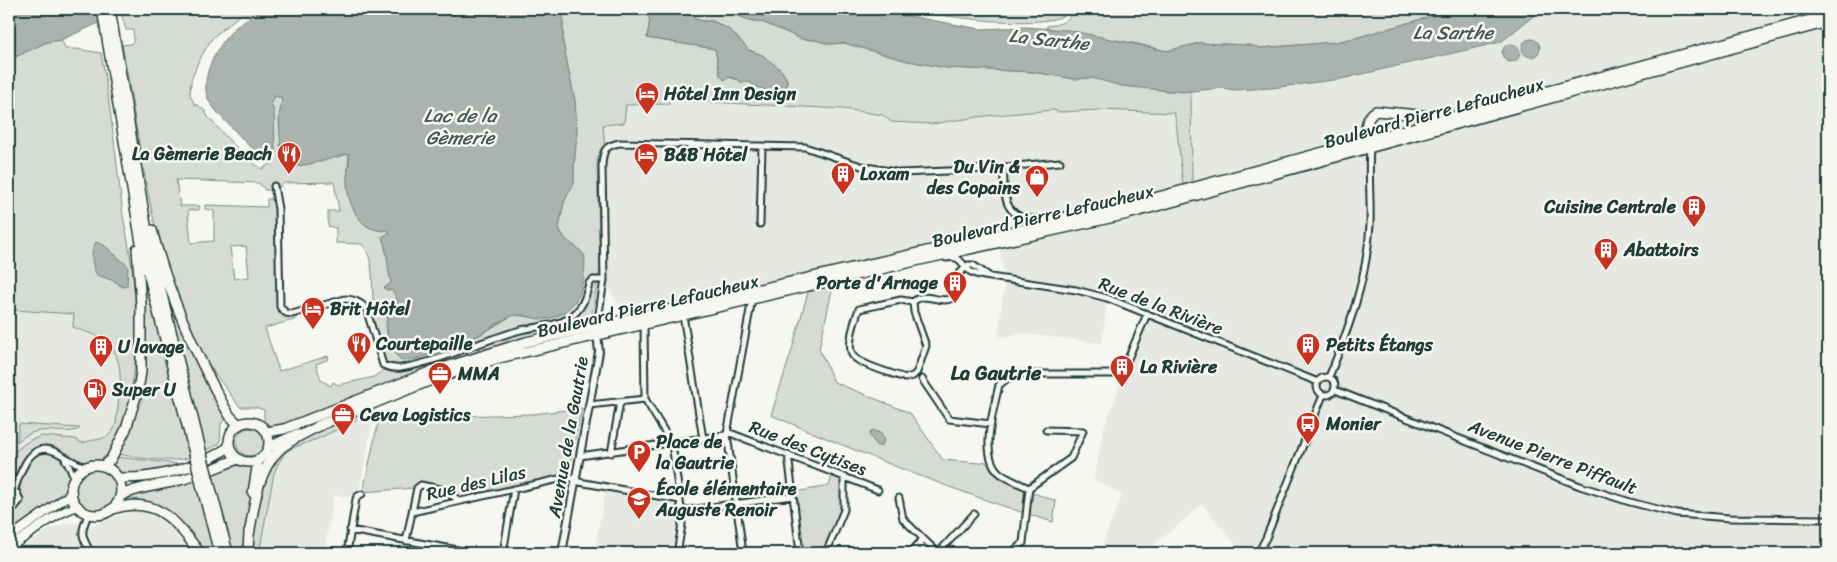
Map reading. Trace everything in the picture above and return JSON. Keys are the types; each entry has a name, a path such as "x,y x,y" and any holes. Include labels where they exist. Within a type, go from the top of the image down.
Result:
{"main road":[{"path":"102,9 109,28 152,230 170,292 185,331 208,377 230,416 239,424"},
{"path":"103,466 111,459 126,428 138,390 142,364 139,264 128,194 109,28 110,9"},
{"name":"Boulevard Pierre Lefaucheux","path":"268,432 284,429 427,373 526,342 644,324 1128,214 1455,117 1828,15"},
{"name":"Boulevard Pierre Lefaucheux","path":"269,447 429,381 477,364 597,330 1125,206 1368,144 1828,22"},
{"path":"122,86 149,243 205,483 219,553"},
{"path":"1368,144 1366,122 1376,111 1433,118 1455,117"},
{"path":"120,120 142,250 197,451"},
{"path":"352,403 366,406"},
{"path":"120,496 130,491 182,480 238,460 250,463 258,461 265,455 269,447 268,432 263,427 255,423 245,422 239,424 230,436 230,447 238,460"},
{"path":"249,535 259,489 268,464 279,450 325,423"},
{"path":"118,478 131,478 182,468 214,456 230,447"},
{"path":"248,553 252,497 258,461"},
{"path":"110,510 117,504 120,496 118,478 112,471 103,466 96,465 80,471 75,478 72,493 78,506 88,514 100,514 121,506 151,506 159,509 175,522 200,553"},
{"path":"205,483 228,553"},
{"path":"9,538 23,530 50,507 72,493"},
{"path":"9,547 24,539 59,514 78,506"}],"street":[{"path":"597,330 604,280 602,166 605,149 609,145 619,143 805,147 861,166 901,173 1060,162"},
{"path":"1329,378 1350,326 1363,274 1370,227 1368,144"},
{"path":"760,224 762,146"},
{"path":"1004,167 1005,196 1008,205 1019,217 1035,219 1085,214"},
{"path":"274,186 278,209 280,307 286,313 292,314 344,299 361,303 366,308 383,365 392,369 426,362 520,330 568,319 580,308 590,283 593,280 604,280"},
{"name":"Rue de la Rivière","path":"920,260 931,262 955,258 959,259 966,267 973,265 979,271 990,276 1076,290 1107,298 1318,382"},
{"path":"913,302 901,300 859,310 850,345 852,355 859,360 905,378 913,376 917,372 926,346 912,307 913,302 922,296 947,301 953,298 960,273 966,267"},
{"path":"743,553 727,434 752,299"},
{"path":"1029,488 1000,474 995,468 989,452 991,424 999,385 1008,378 1019,374 1113,374 1124,368 1147,314"},
{"path":"682,315 703,439"},
{"path":"644,324 645,399 672,444 682,511 682,524 677,553"},
{"name":"Avenue de la Gautrie","path":"562,553 599,352 597,330"},
{"path":"1323,377 1329,378 1335,383 1335,390 1331,394 1323,395 1318,390 1318,382 1323,377"},
{"path":"922,379 949,419 991,424"},
{"name":"Avenue Pierre Piffault","path":"1335,390 1580,486 1630,502 1677,514 1730,518 1828,519"},
{"path":"1258,553 1266,538 1323,395"},
{"path":"590,405 645,399"},
{"path":"610,453 620,402"},
{"path":"1011,553 1023,543 1029,488 1071,458 1083,431 1046,430"},
{"name":"Rue des Cytises","path":"580,456 672,444 730,433 878,490"},
{"path":"9,507 15,507 19,503 20,497 12,491 22,467 32,454 44,450 52,450 75,464 88,467"},
{"path":"788,454 800,553"},
{"path":"63,457 75,478"},
{"name":"Rue des Lilas","path":"412,512 568,477 580,482 680,500"},
{"path":"826,553 844,510 844,477"},
{"path":"406,541 416,490 421,485 444,490 460,501"},
{"path":"503,553 514,489"},
{"path":"347,553 356,499 362,494"},
{"path":"682,511 793,496"},
{"path":"900,498 903,519 938,553 974,514"},
{"path":"88,514 83,526 82,535 91,553"},
{"path":"350,530 474,553"},
{"path":"910,553 924,539"},
{"path":"919,544 929,553"}],"shaded area":[{"path":"130,9 267,9 252,16 241,14 212,38 198,62 191,81 190,95 195,105 198,105 205,111 208,117 247,158 262,169 270,164 271,155 275,151 270,103 275,96 283,98 282,106 292,167 349,154 347,178 349,198 381,231 388,230 389,233 382,237 397,300 388,314 386,331 390,343 399,358 419,358 459,343 480,335 513,315 548,319 564,313 585,256 566,240 559,228 564,202 574,183 577,132 575,101 563,43 563,9 643,9 650,19 647,38 715,49 720,75 741,82 749,82 768,91 787,90 787,79 781,70 762,55 749,50 730,30 713,21 695,19 690,12 682,9 724,9 748,20 762,22 802,39 830,44 844,43 908,61 947,68 1033,72 1075,79 1092,78 1166,91 1191,91 1192,182 1183,185 1174,113 1099,110 1060,112 1053,110 985,116 931,124 891,122 883,115 843,109 670,100 669,104 626,105 624,123 603,125 605,149 600,151 597,161 600,268 591,320 588,326 496,347 464,357 281,426 271,427 264,421 264,410 255,407 240,407 227,390 209,365 179,305 157,234 122,45 131,44 134,40 133,30 126,30 121,13","holes":["176,180 259,183 265,190 276,190 284,183 334,182 339,211 328,211 328,226 336,228 336,243 362,244 369,256 372,270 373,300 363,307 380,364 384,369 374,377 338,385 333,382 331,386 321,380 316,364 329,359 328,356 279,371 265,328 297,319 294,311 286,310 282,303 275,203 272,199 267,199 267,207 205,205 205,209 214,211 214,241 191,243 188,210 199,210 200,206 180,206","246,246 249,277 234,279 230,247"]},
{"path":"902,9 1072,9 1062,17 1043,21 1019,22 964,18"},
{"path":"1076,9 1457,9 1335,42 1261,48 1248,45 1199,43 1167,51 1046,28 1047,26 1064,22"},
{"path":"1542,9 1828,9 1828,553 1242,553 1202,504 1145,553 1099,553 1122,495 1094,479 1104,427 1116,397 1120,380 1119,371 1124,368 1147,314 1107,299 1102,343 1019,333 1004,337 998,335 1005,280 997,235 624,314 604,280 605,149 603,125 624,123 625,105 669,104 670,100 843,109 883,115 892,122 930,124 985,116 1053,110 1060,112 1099,110 1174,113 1184,185 1192,182 1191,91 1222,88 1234,90 1272,88 1341,79 1501,42"},
{"path":"61,40 66,49 101,53 134,284 136,350 134,372 120,433 105,459 92,462 78,462 58,450 42,447 35,449 25,457 16,479 9,486 9,456 30,440 42,436 75,439 82,443 107,437 116,424 120,390 119,366 111,346 99,337 73,327 74,314 14,310 12,322 9,321 9,60 47,42"},
{"path":"159,268 227,417 221,424 220,443 206,451"},
{"path":"145,277 191,457 183,459 155,460 118,454 139,398 143,278"},
{"path":"833,286 819,349 834,382 910,413 943,460 979,463 985,461 991,469 1007,482 1056,501 1053,522 946,486 771,415 808,292"},
{"path":"13,310 74,314 73,327 103,339 115,351 119,359 125,387 122,420 109,448 45,442 26,448 9,484 9,321 12,321"},
{"path":"582,408 568,474 462,498 446,488 421,483 414,488 363,492 379,418 533,414"},
{"path":"375,409 360,487 353,497 334,496 324,553 257,553 272,472 283,453"},
{"path":"361,413 363,417 286,452 274,473 259,553 252,553 256,513 261,490 274,459 292,444"},
{"path":"19,424 80,428 72,431 37,432 17,442"},
{"path":"250,428 260,432 264,442 260,452 250,456 240,452 236,442 240,432"},
{"path":"49,453 59,457 70,473 67,490 9,534 9,518 23,504 20,485 25,467 37,456"},
{"path":"116,457 180,464 180,466 123,475 111,464"},
{"path":"234,465 252,467 254,470 246,553 231,553 212,472"},
{"path":"96,468 108,472 114,478 118,490 114,502 108,508 96,512 84,508 78,502 74,490 78,478 84,472"},
{"path":"832,475 841,479 841,512 823,553 803,553 795,492 829,486"},
{"path":"196,479 215,553 202,553 171,514 123,505 128,495 179,485"},
{"name":"École élémentaire Auguste Renoir","path":"606,490 636,498 673,503 676,507 678,523 672,553 594,553"},
{"path":"143,510 161,516 175,532 189,553 14,553 48,530 64,524 71,523 91,526 122,514"}],"water":[{"path":"20,9 130,9 61,40 47,42 9,60 9,14"},
{"name":"Lac de la Gèmerie","path":"267,9 563,9 563,43 575,101 577,132 574,183 564,202 559,228 565,238 585,258 580,293 569,308 559,315 547,319 515,315 476,336 442,350 409,360 399,358 391,346 387,331 389,314 397,300 393,291 384,288 391,283 382,237 389,233 388,230 378,230 369,227 356,215 347,187 349,154 306,165 290,166 284,164 281,154 279,118 282,98 275,96 271,103 274,111 275,151 271,155 256,151 248,145 209,101 206,92 206,82 212,60 218,50 237,26 251,16"},
{"path":"643,9 682,9 690,12 695,19 713,21 730,30 749,50 762,55 781,70 787,79 786,92 781,94 778,91 763,89 749,82 740,82 730,77 724,80 720,75 715,49 647,38 650,19"},
{"name":"La Sarthe","path":"724,9 870,9 980,29 1025,27 1068,30 1167,51 1199,43 1248,45 1261,48 1335,42 1457,9 1469,9 1474,16 1487,9 1542,9 1501,42 1341,79 1272,88 1234,90 1222,88 1183,92 1121,86 1092,78 1075,79 1033,72 947,68 908,61 844,43 830,44 802,39 762,22 748,20"},
{"path":"1531,39 1537,42 1540,48 1537,54 1531,57 1525,54 1522,48 1525,42"},
{"path":"1507,44 1515,44 1520,49 1518,60 1507,62 1502,57 1502,49"},
{"path":"96,242 104,245 128,266 127,286 123,287 114,281 97,275 93,267 92,258"},
{"path":"872,430 881,433 884,440 882,446 877,446 869,435"}],"place":[{"name":"Hôtel Inn Design","path":"647,115"},
{"name":"La Gèmerie Beach","path":"289,175"},
{"name":"B&B Hôtel","path":"646,176"},
{"name":"Loxam","path":"843,195"},
{"name":"Du Vin & des Copains","path":"1037,198"},
{"name":"Cuisine Centrale","path":"1694,228"},
{"name":"Abattoirs","path":"1606,271"},
{"name":"Porte d'Arnage","path":"955,304"},
{"name":"Brit Hôtel","path":"313,330"},
{"name":"Courtepaille","path":"359,365"},
{"name":"Petits Étangs","path":"1308,366"},
{"name":"U lavage","path":"101,368"},
{"name":"La Rivière","path":"1122,388"},
{"name":"MMA","path":"440,395"},
{"name":"Super U","path":"95,411"},
{"name":"Ceva Logistics","path":"343,436"},
{"name":"Monier","path":"1308,445"},
{"name":"Place de la Gautrie","path":"639,473"},
{"name":"École élémentaire Auguste Renoir","path":"639,520"}],"district":[{"name":"La Gautrie","path":"996,373"}]}
